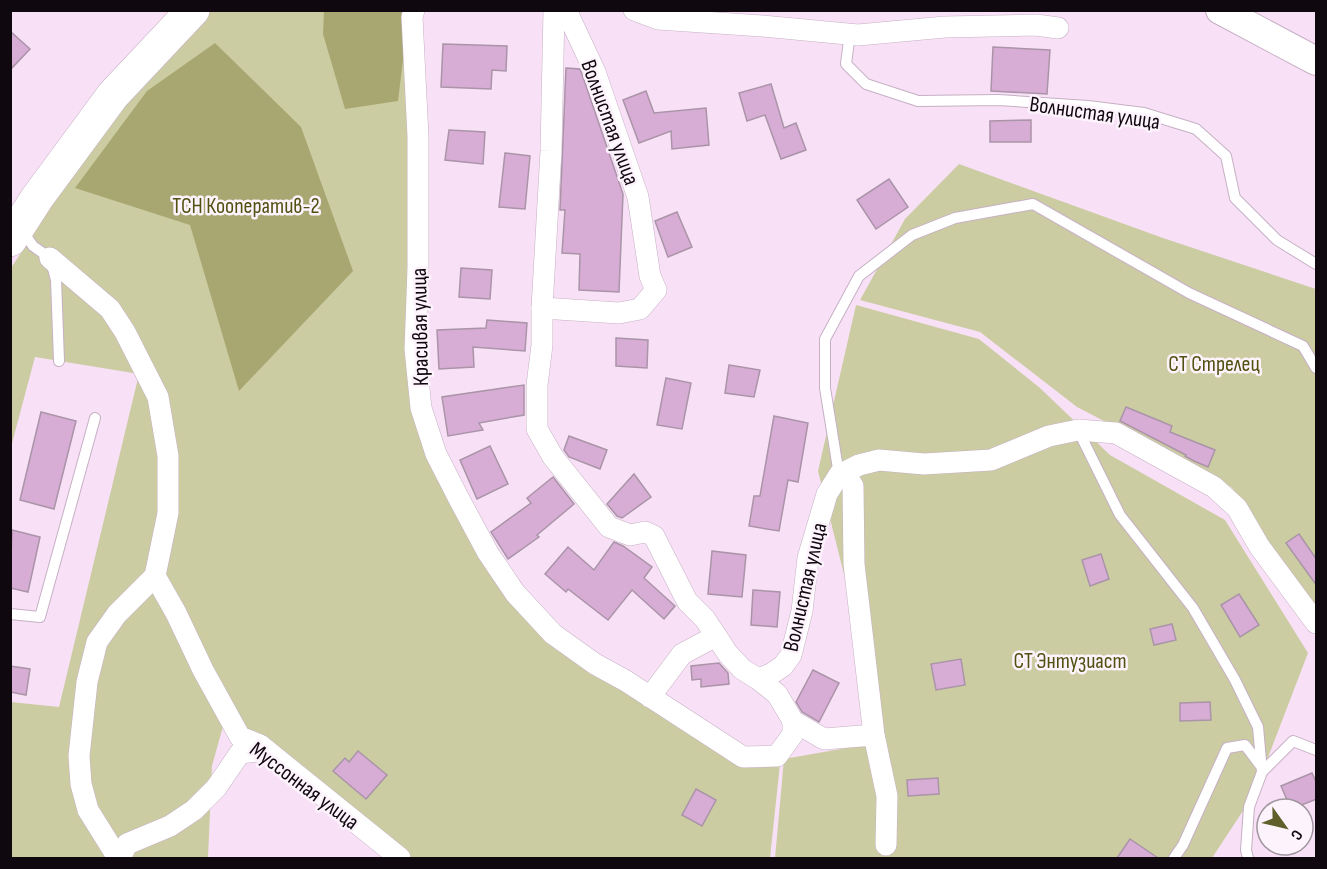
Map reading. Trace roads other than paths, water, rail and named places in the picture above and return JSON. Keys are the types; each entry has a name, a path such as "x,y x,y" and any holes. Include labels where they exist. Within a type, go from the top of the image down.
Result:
{"main road":[{"path":"21,213 102,92 179,10"},
{"path":"21,213 113,95 193,10"},
{"path":"1220,10 1317,61"}],"street":[{"name":"Красивая улица","path":"414,10 412,16 417,136 418,257 414,349 421,408 433,445 459,499 488,553 514,593 554,634 595,664 743,757 777,756 793,734 793,721"},
{"name":"Волнистая улица","path":"554,10 551,152 542,345 537,385 537,429 553,457 609,527 630,535 645,532 654,536 687,601 705,619 742,669 777,694 793,721 824,739 874,735"},
{"name":"Волнистая улица","path":"542,308 619,313 640,309 657,290 648,268 638,197 595,72 566,10"},
{"path":"634,10 658,19 858,35 955,27 1036,25 1058,27"},
{"path":"50,258 110,309 125,332 158,397 168,456 168,513 155,576 117,614 97,642 87,682 79,756 81,784 88,810 119,858 127,844 170,826 207,799 240,753 266,750"},
{"path":"838,475 859,465 879,460 924,464 991,460 1049,436 1078,430 1116,433 1214,487 1237,508 1259,546 1317,623"},
{"path":"838,475 849,480 853,486 854,564 874,735 887,796 886,845"},
{"name":"Волнистая улица","path":"758,679 783,666 791,655 802,611 808,558 827,494 838,475"},
{"name":"Муссонная улица","path":"155,576 240,737 260,745 400,858"},
{"path":"650,697 682,654 716,636"}],"lane":[{"name":"Волнистая улица","path":"850,33 846,64 866,84 918,102 998,100 1088,106 1144,113 1196,129 1226,156 1235,198 1277,240 1317,264"},
{"path":"838,475 825,388 825,339 859,276 912,235 956,218 1034,204 1189,293 1303,346 1317,368"},
{"path":"21,213 33,246 50,258 56,280 59,361"},
{"path":"10,614 40,617 95,418"},
{"path":"1078,430 1120,515 1193,608 1235,680 1258,727 1261,769 1249,807 1248,858"},
{"path":"1261,769 1293,741 1317,750"},
{"path":"1174,858 1183,845 1227,748 1245,745 1261,769"}],"park label":[{"name":"ТСН Кооператив-2","path":"246,205"},
{"name":"СТ Стрелец","path":"1214,363"},
{"name":"СТ Энтузиаст","path":"1070,660"}]}
